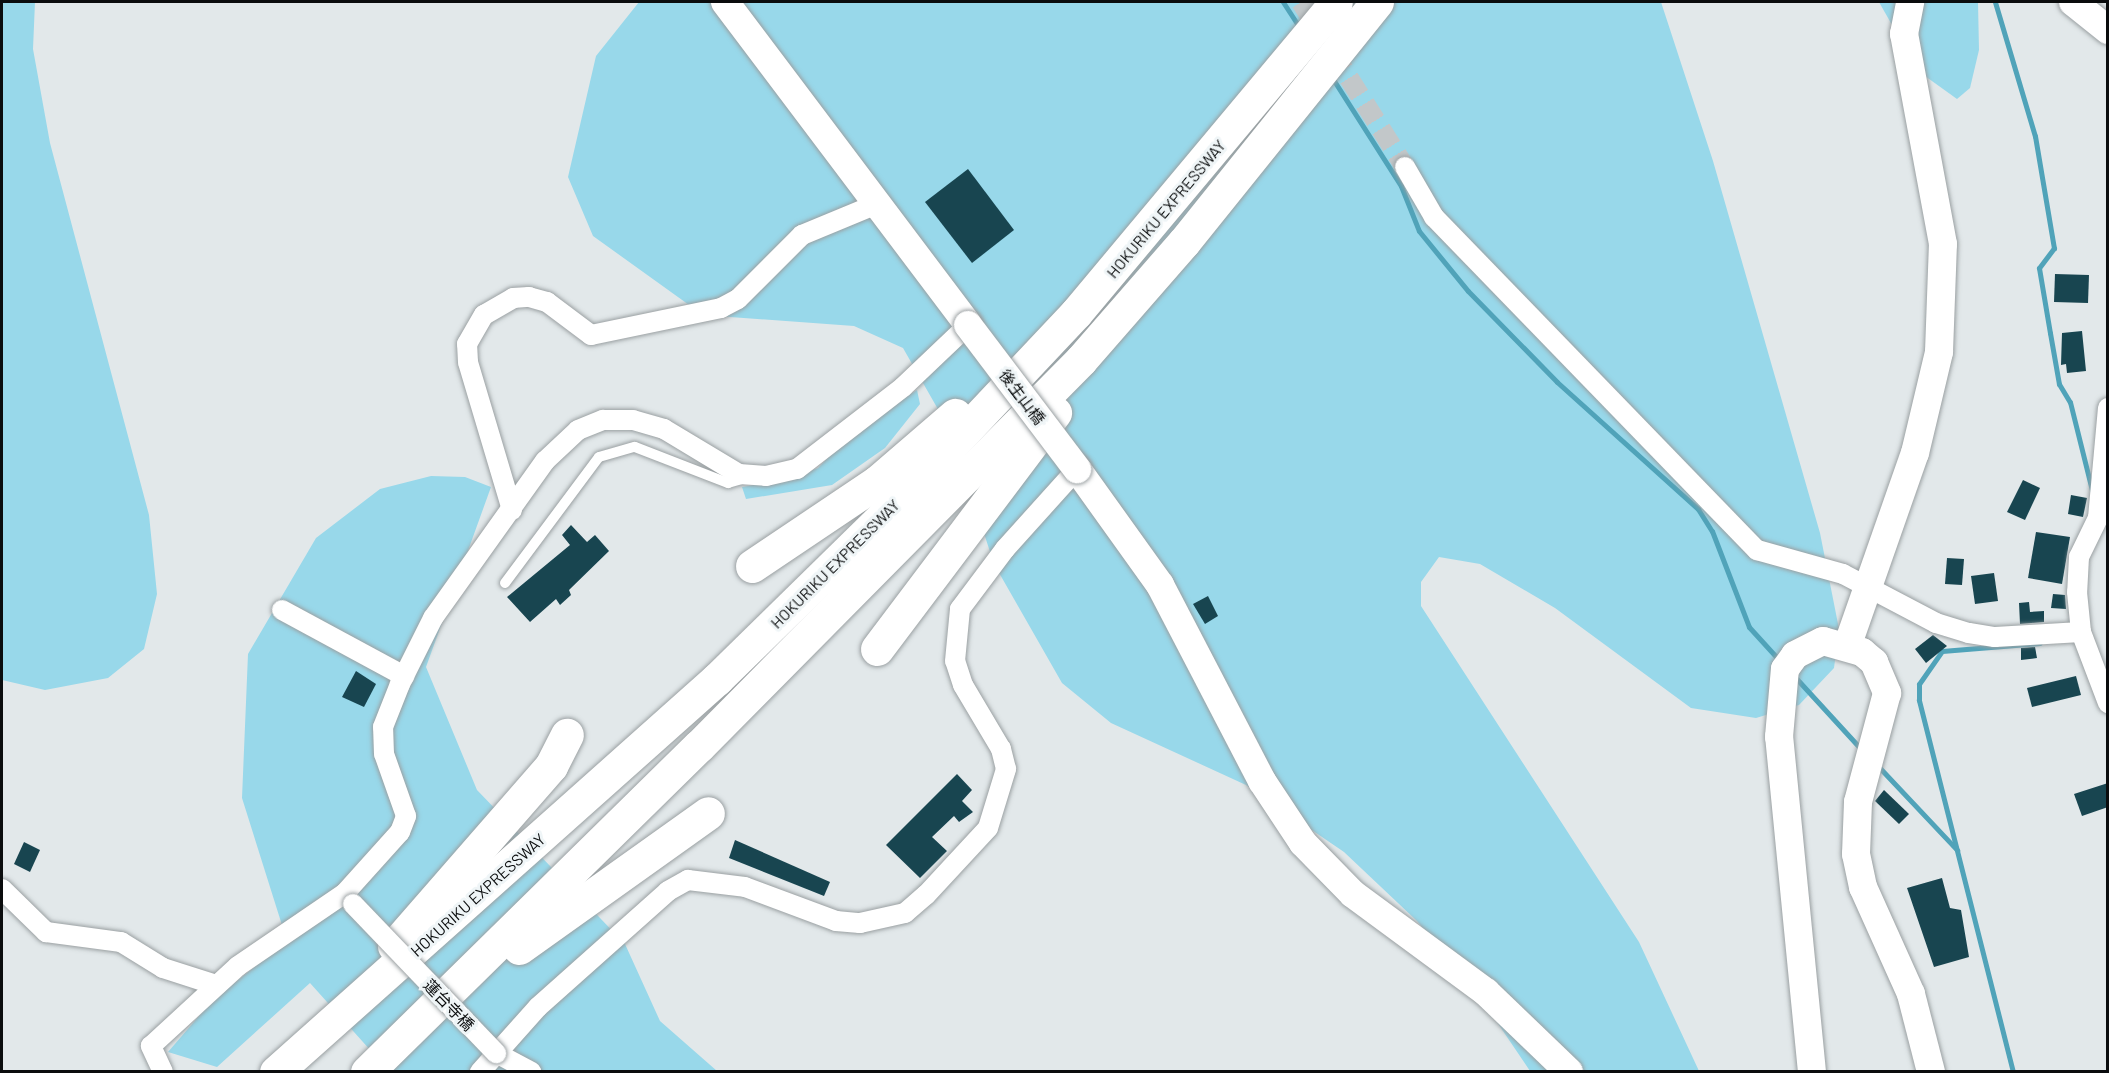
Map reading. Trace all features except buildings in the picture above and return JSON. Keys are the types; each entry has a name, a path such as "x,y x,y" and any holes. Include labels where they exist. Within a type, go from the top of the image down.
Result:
{"highway":[{"name":"HOKURIKU EXPRESSWAY","path":"276,1071 625,763 814,586 988,411 1249,110 1336,2"},
{"name":"HOKURIKU EXPRESSWAY","path":"367,1071 980,466 1184,242 1377,2"},
{"path":"752,566 867,489 942,427 1044,329 1249,110"},
{"path":"877,649 1184,242"},
{"path":"270,1071 418,919 550,766 567,735"},
{"path":"381,1071 544,928 708,813"}],"street":[{"name":"後生山橋","path":"725,2 1077,470 1160,585 1262,781 1303,843 1353,894 1486,992 1569,1071"},
{"path":"1848,645 1931,399 1943,301 1937,193 1904,34 1910,2"},
{"path":"2073,2 2108,30"},
{"path":"1405,167 1434,217 1757,550 1843,574 1936,623 1969,633 1995,638 2081,632"},
{"path":"512,510 468,362 467,344 484,315 513,298 529,297 547,302 591,335 721,308 738,299 802,235 877,204"},
{"path":"158,1065 151,1046 216,985 349,898 388,850 406,816 384,754 383,727 404,676 433,618 545,461 579,430 603,420 664,429 739,474 755,476 797,469 815,458 968,325"},
{"path":"2108,408 2103,519 2079,556 2081,632 2108,703"},
{"path":"480,1071 547,999 668,891 688,880 745,887 836,921 860,923 905,913 926,895 988,828 1006,770 1001,749 963,686 956,662 960,609 1005,549 1077,470"},
{"path":"282,610 404,676"},
{"path":"1812,1071 1779,772 1781,684 1785,669 1807,646 1823,641 1848,645 1874,662 1887,693 1858,802 1858,869 1911,994 1931,1071"},
{"path":"2,889 46,932 121,942 163,968 216,985"},
{"name":"蓮台寺橋","path":"349,898 496,1053 531,1071"}],"lane":[{"path":"505,583 599,457 635,447 728,483 755,476"}],"shaded area":[{"path":"2,2 35,2 33,49 50,143 149,515 157,594 144,649 108,678 45,690 2,680"},
{"path":"639,2 1661,2 1713,161 1820,533 1839,629 1834,668 1799,705 1756,718 1691,708 1555,608 1480,564 1439,557 1421,582 1421,606 1639,942 1699,1071 1530,1071 1480,997 1417,921 1344,852 1246,785 1111,723 1062,683 994,564 951,432 903,348 854,326 703,315 593,236 568,177 596,56"},
{"path":"1879,2 1978,2 1979,50 1970,88 1957,99 1918,71"},
{"path":"917,390 920,404 885,448 832,485 746,499 742,487 790,479 818,468 852,433"},
{"path":"431,476 465,477 491,487 426,667 477,790 625,944 660,1021 717,1071 389,1071 310,983 217,1067 168,1052 212,1001 287,941 242,798 248,654 316,538 380,489"}],"waterway":[{"path":"1283,2 1300,28"},
{"path":"1995,2 2035,136 2054,248 2039,268 2059,384 2070,402 2092,490"},
{"path":"1331,76 1401,186 1419,231 1468,291 1557,382 1698,509 1712,531 1749,627 1781,662"},
{"path":"2013,1072 1919,700 1919,684 1942,651 2040,643"},
{"path":"1795,677 1862,750"},
{"path":"1877,765 1957,850"}],"tunnel":[{"path":"1301,2 1405,167"}]}
